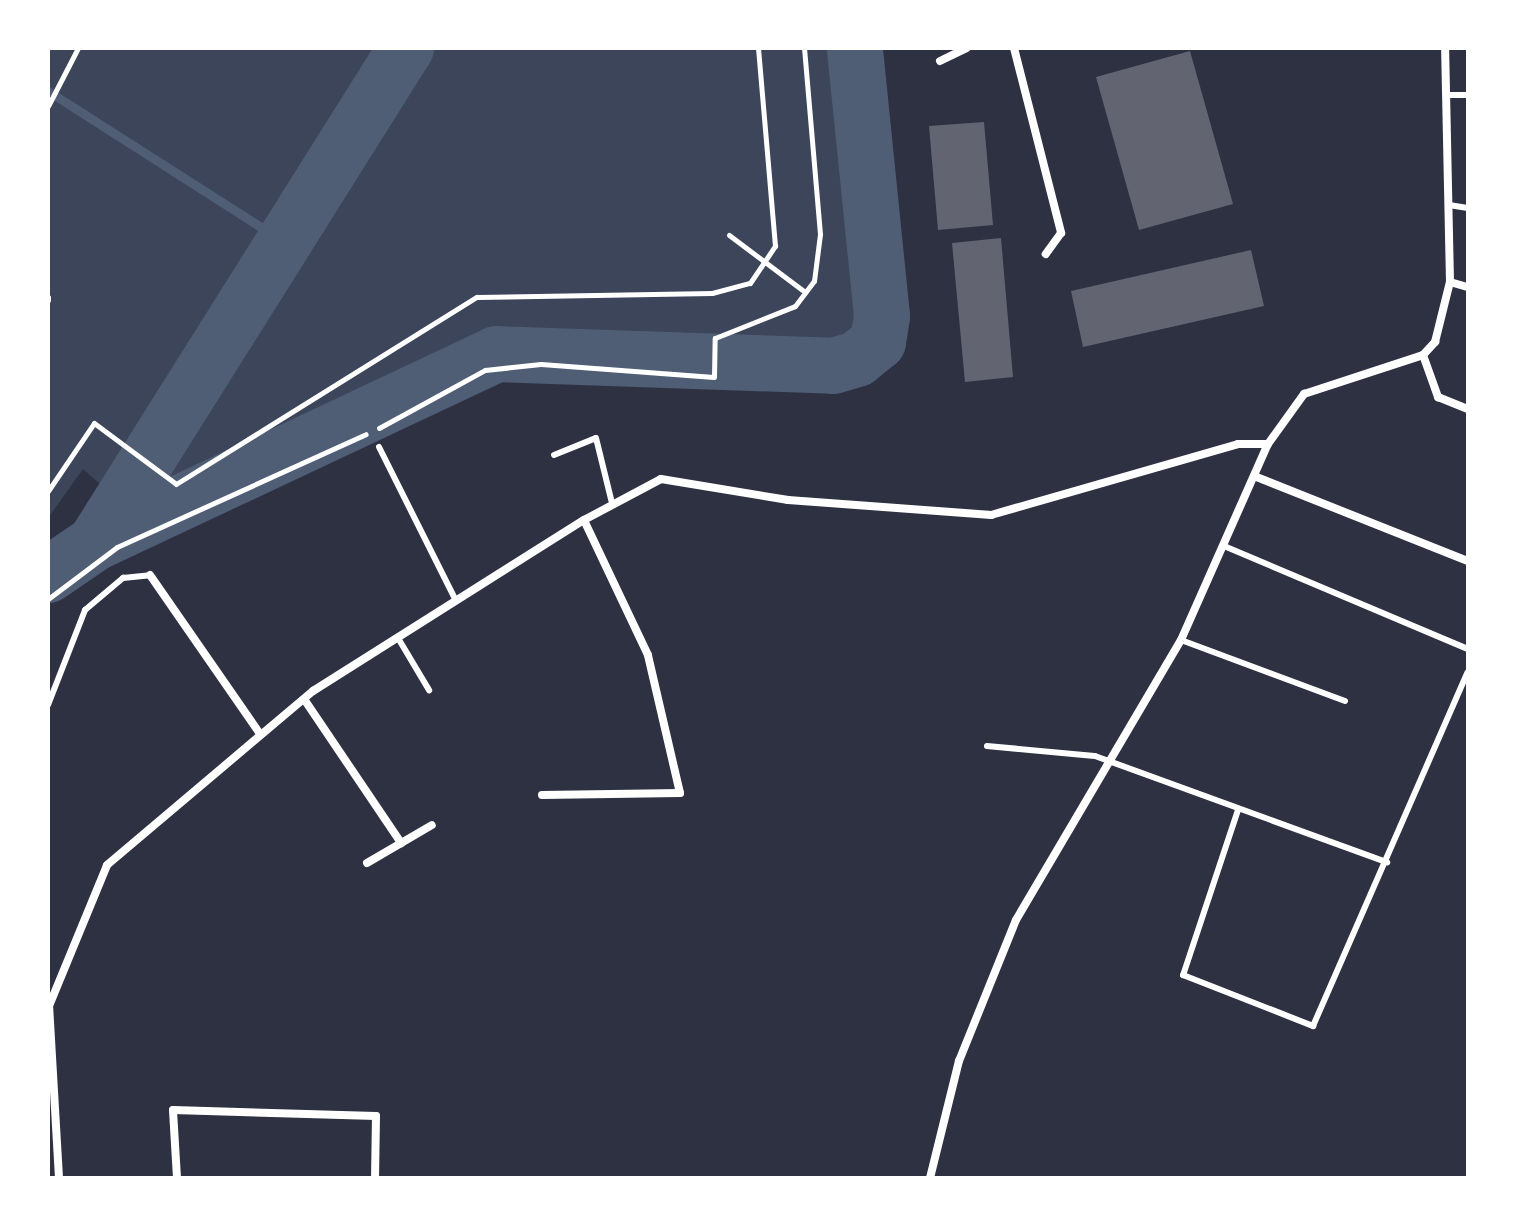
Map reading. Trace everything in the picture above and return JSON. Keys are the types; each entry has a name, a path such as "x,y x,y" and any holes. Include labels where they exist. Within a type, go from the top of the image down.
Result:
{"street":[{"path":"940,61 967,48"},
{"path":"1014,48 1061,233 1046,254"},
{"path":"930,1178 959,1061 1016,920 1114,764 1181,640 1268,444 1304,394 1423,355 1445,317 1450,282 1445,48"},
{"path":"1450,282 1468,287"},
{"path":"1423,355 1438,397 1468,409"},
{"path":"59,1178 49,1006 93,888 107,865 304,699 612,503 661,479 687,480 788,500 991,515 1238,444 1268,444"},
{"path":"1254,476 1468,561"},
{"path":"542,795 680,793 648,655 584,520"},
{"path":"150,575 260,734"},
{"path":"304,699 401,843"},
{"path":"367,863 432,825"},
{"path":"177,1178 173,1110 376,1116 375,1178"}],"lane":[{"path":"1446,95 1468,95"},
{"path":"1449,205 1468,208"},
{"path":"554,455 596,438 612,503"},
{"path":"379,447 456,601"},
{"path":"1224,546 1468,649"},
{"path":"48,705 85,610 123,578 150,575"},
{"path":"398,638 429,690"},
{"path":"1181,640 1345,701"},
{"path":"1238,810 1183,975 1313,1026 1468,672"},
{"path":"987,746 1114,764 1387,862"}],"path":[{"path":"48,106 78,48"},
{"path":"48,491 94,423 176,484 477,297 734,291 764,262 775,246 758,48"},
{"path":"714,369 715,338 795,306 805,292 820,234 804,48"},
{"path":"729,235 805,292"}],"shaded area":[{"path":"48,48 844,48 870,318 865,333 855,346 826,357 492,358 140,519 83,469 48,518"}],"building":[{"path":"1190,51 1233,204 1139,230 1096,77"},
{"path":"984,122 993,225 938,230 929,126"},
{"path":"1001,238 1013,377 965,382 952,243"},
{"path":"1251,250 1264,306 1083,347 1071,291"}],"waterway":[{"path":"95,543 406,48"},
{"path":"48,575 95,543 496,354 833,366 857,359 878,342 882,316 855,48"},
{"path":"48,91 284,242"}]}
